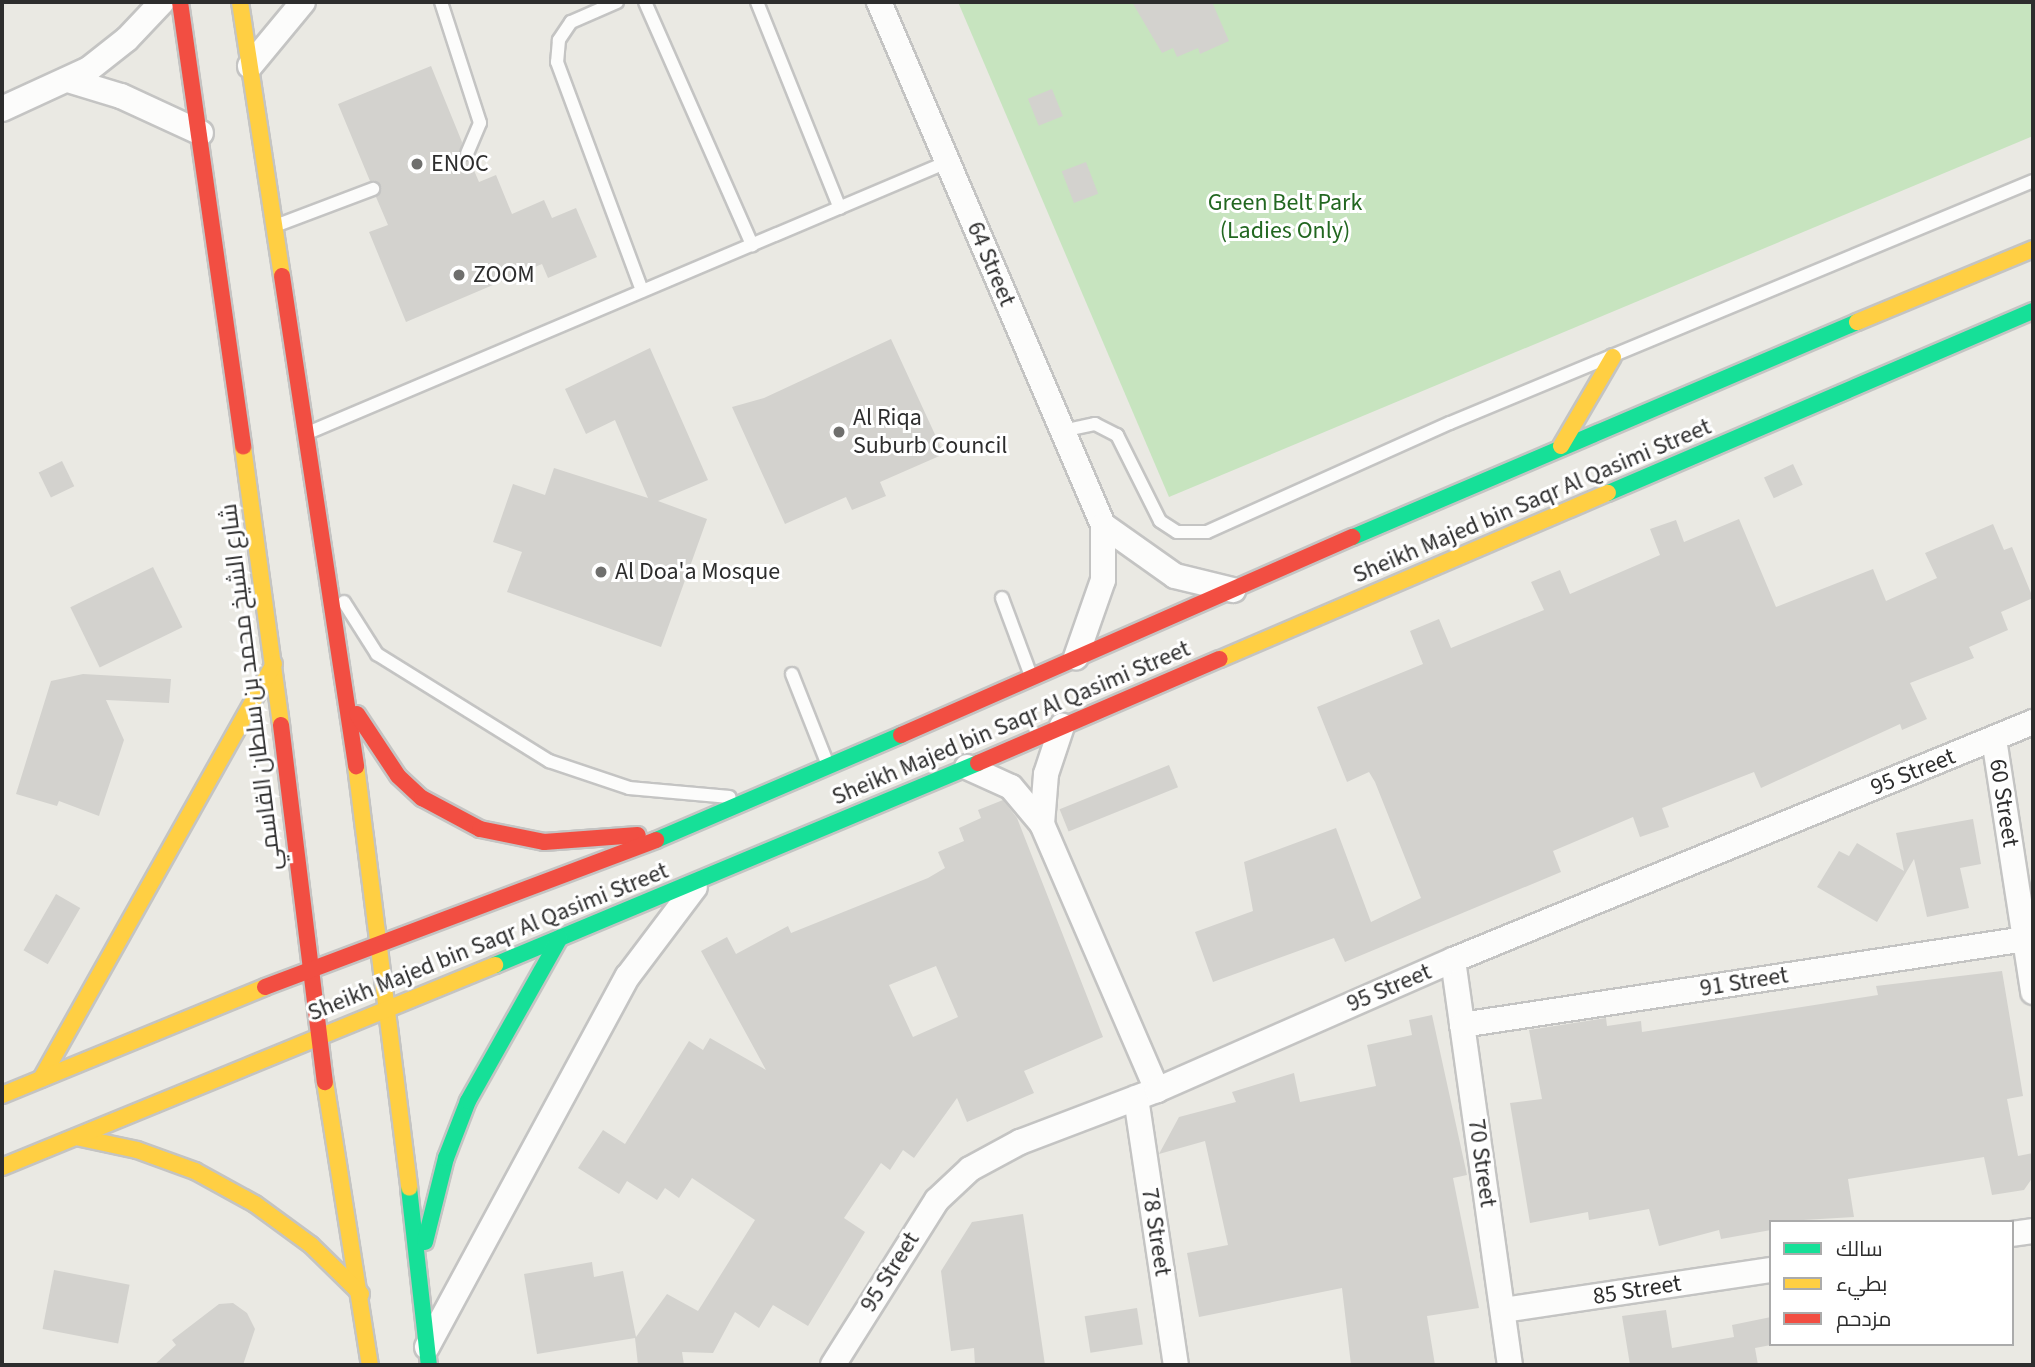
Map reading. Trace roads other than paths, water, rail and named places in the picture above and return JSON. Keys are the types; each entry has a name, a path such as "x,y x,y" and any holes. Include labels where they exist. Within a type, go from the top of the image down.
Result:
{"main road":[{"name":"شارع الشيخ محمد بن سلطان القاسمي","path":"180,2 201,133 275,664 319,1034 370,1365"},
{"path":"240,2 346,692 388,1006 428,1356"},
{"name":"Sheikh Majed bin Saqr Al Qasimi Street","path":"2,1095 310,968 558,881 666,833 762,796 1561,446 2033,249"},
{"name":"Sheikh Majed bin Saqr Al Qasimi Street","path":"2,1167 319,1034 701,881 2033,311"},
{"path":"1561,446 1613,357"},
{"path":"41,1079 275,664"},
{"path":"346,692 377,751 398,776 422,798 470,825 544,842 666,833"},
{"path":"419,1277 429,1217 468,1101 561,939"},
{"path":"76,1137 195,1171 256,1204 311,1245 361,1294"}],"street":[{"path":"2,109 68,80 109,55 162,2"},
{"path":"250,66 303,2"},
{"name":"64 Street","path":"879,2 1103,526 1103,580 1076,657"},
{"path":"68,80 121,96 201,133"},
{"path":"1103,526 1175,576 1233,590"},
{"name":"95 Street","path":"833,1365 953,1183 1020,1142 1147,1094 1453,960 2033,722"},
{"path":"1042,824 1046,774 1062,726"},
{"name":"60 Street","path":"1994,739 2033,992"},
{"path":"967,767 1011,787 1042,824"},
{"name":"78 Street","path":"1042,824 1147,1094 1176,1365"},
{"path":"428,1356 628,976 701,881"},
{"name":"91 Street","path":"1462,1025 2025,939"},
{"name":"70 Street","path":"1453,960 1510,1365"},
{"path":"2014,1234 2033,1231"},
{"name":"85 Street","path":"1503,1310 1769,1270"}],"lane":[{"path":"441,2 480,123 467,153"},
{"path":"617,2 571,22 556,50 642,291"},
{"path":"645,2 752,245"},
{"path":"757,2 840,208"},
{"path":"306,434 947,162"},
{"path":"1062,431 1095,424 1117,435 1160,521 1177,532 1197,534 2033,181"},
{"path":"275,226 373,189"},
{"path":"326,565 360,634 377,654 549,761 643,790 762,796"},
{"path":"1002,598 1031,677"},
{"path":"792,674 829,766"}],"place":[{"name":"ENOC","path":"417,164"},
{"name":"ZOOM","path":"459,275"},
{"name":"Al Riqa Suburb Council","path":"839,432"},
{"name":"Al Doa'a Mosque","path":"601,572"}],"park label":[{"name":"Green Belt Park (Ladies Only)","path":"1285,217"}]}
